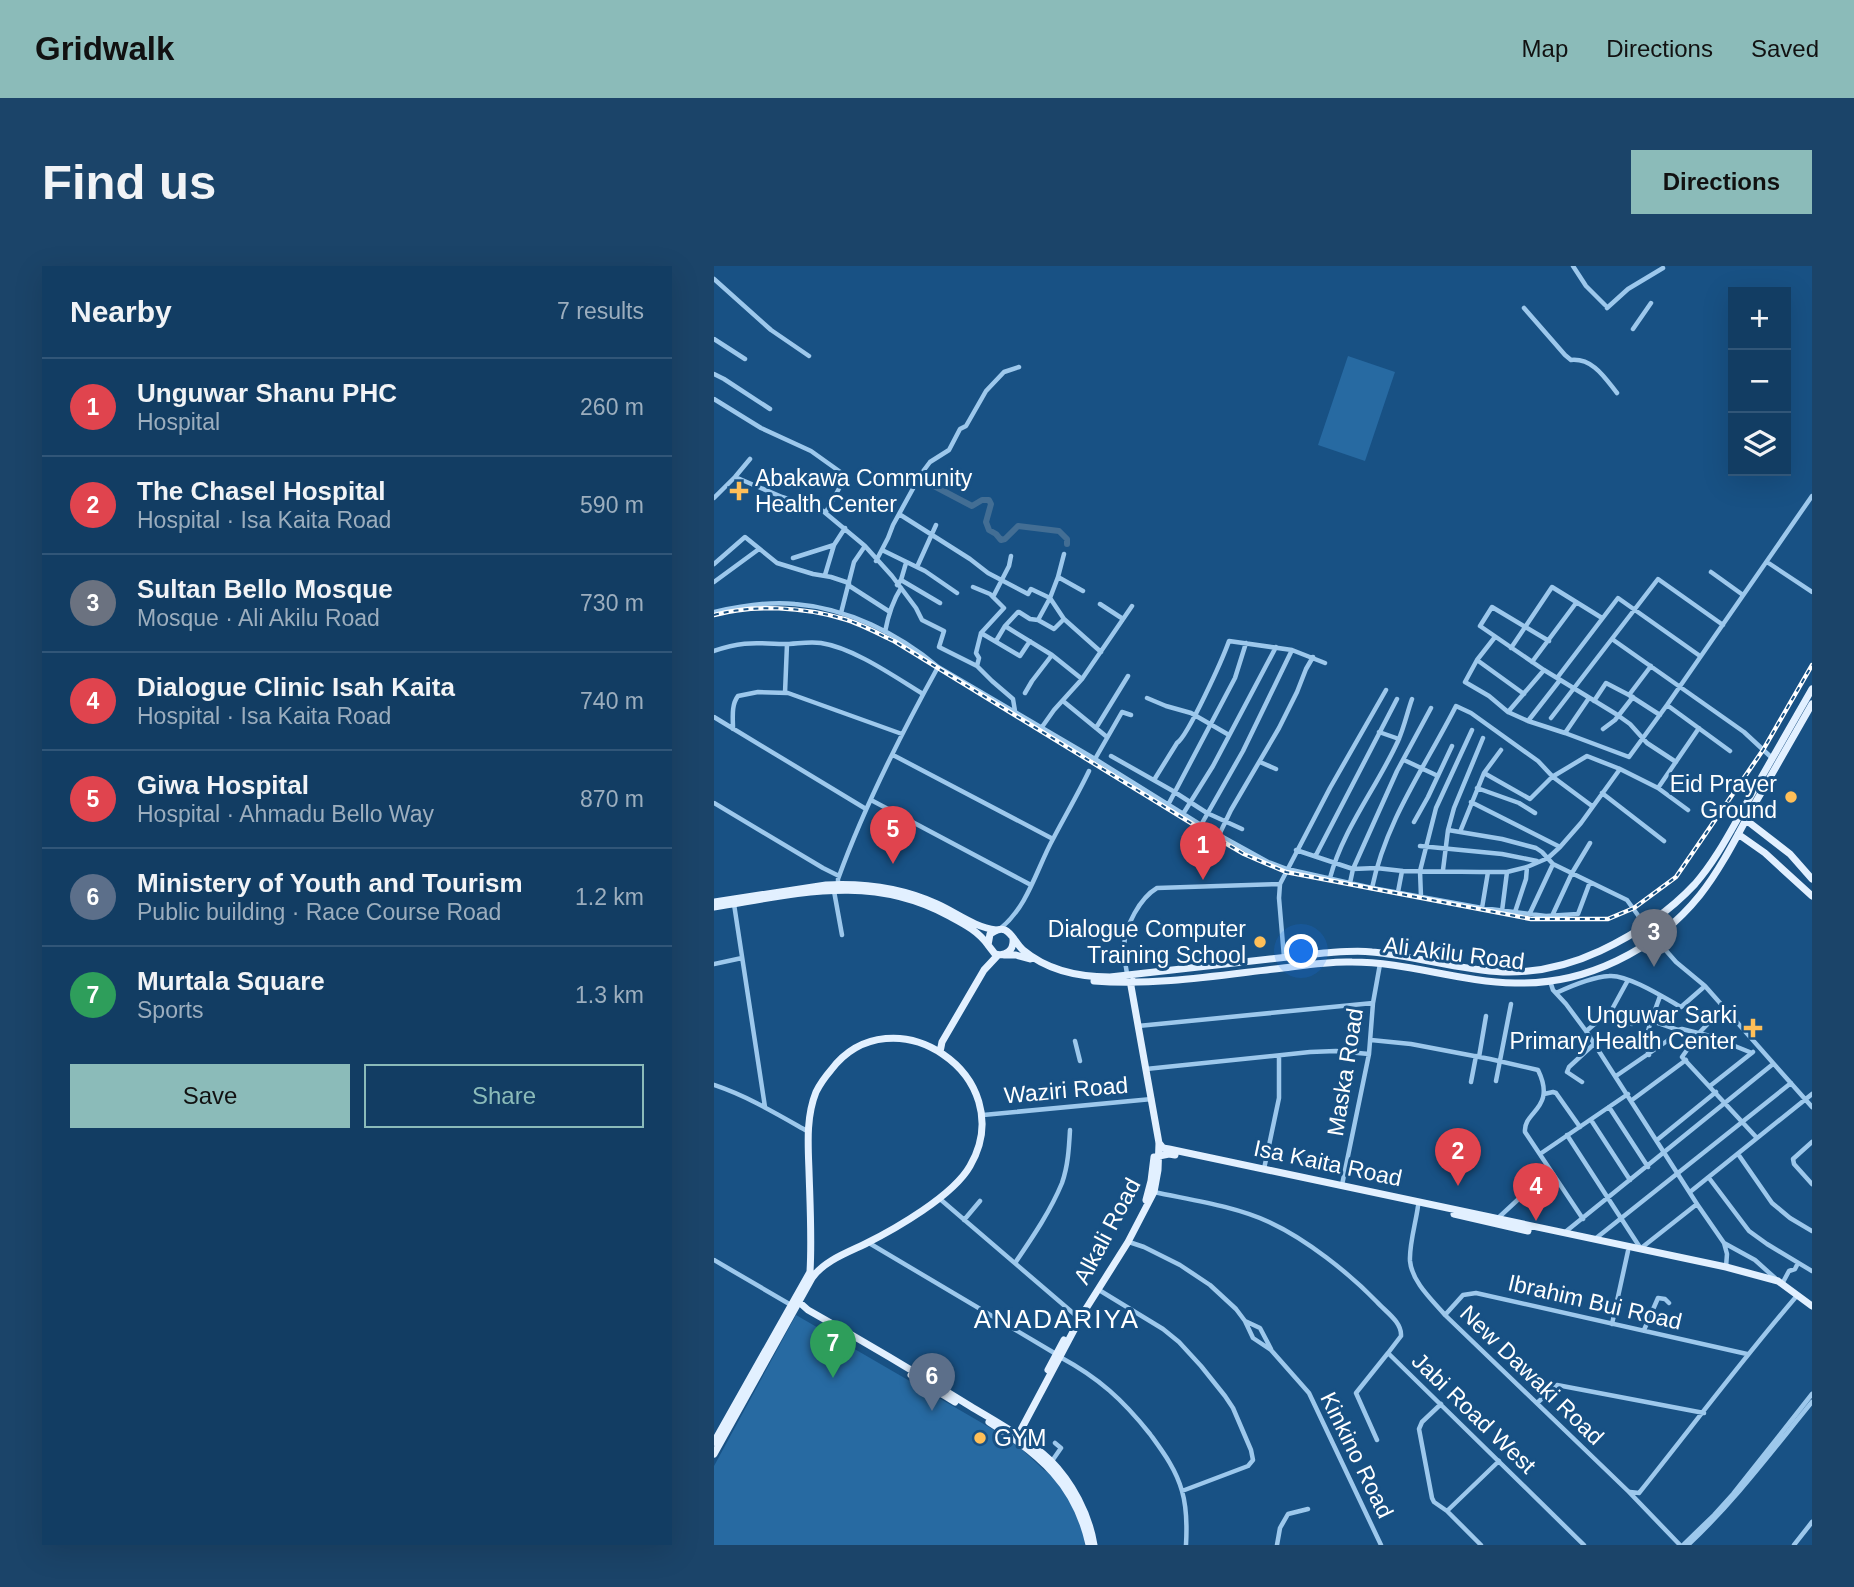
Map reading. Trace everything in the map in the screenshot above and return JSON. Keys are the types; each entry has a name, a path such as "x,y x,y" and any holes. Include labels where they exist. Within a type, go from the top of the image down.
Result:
{"main road":[{"name":"Ali Akilu Road","path":"1001,955 1022,956 1056,972 1100,982 1324,953 1369,951 1484,970 1525,971 1548,969 1589,956 1646,926 1681,898 1704,873 1812,689"},
{"name":"Ali Akilu Road","path":"1012,937 1033,957 1060,971 1073,975 1150,982 1349,962 1380,963 1499,982 1550,981 1579,975 1627,956 1655,938 1698,897 1715,874 1812,704"},
{"path":"1746,820 1790,854 1812,879"},
{"path":"1738,834 1765,853 1812,896"},
{"path":"714,902 837,883 876,886 909,893 975,924 1006,930 1012,937 1012,947 984,970"},
{"path":"714,907 837,883 927,905 974,930 989,947 1001,955"},
{"path":"937,1050 984,970 989,947 988,937 998,930"},
{"name":"Alkali Road","path":"1015,1436 1146,1201 1149,1191 1155,1143 1146,1069 1131,986 1127,979"},
{"name":"Alkali Road","path":"1079,1317 1128,1242 1154,1192 1158,1170 1159,1143 1126,987 1127,979"},
{"path":"714,1442 795,1306 812,1278 833,1259 868,1243 940,1199 958,1183 977,1155 983,1115 975,1089 966,1075 937,1050 912,1040 887,1038 867,1041 846,1052 823,1079 810,1112 808,1132 811,1257 808,1275 795,1306 714,1454"},
{"name":"Isa Kaita Road","path":"1159,1143 1169,1149 1223,1163 1418,1206 1628,1251 1726,1268 1780,1282 1810,1305"},
{"name":"Isa Kaita Road","path":"1159,1156 1169,1154 1264,1169 1577,1239 1641,1249 1777,1286 1810,1305"},
{"path":"811,1257 814,1265 823,1267"},
{"path":"795,1306 1005,1426 1047,1465 1067,1490 1091,1545"},
{"path":"795,1306 1015,1436 1028,1441 1051,1461 1078,1499 1089,1525 1091,1545"},
{"path":"1005,1426 1021,1424 1028,1441"}],"street":[{"path":"1573,266 1591,292 1606,306 1663,268"},
{"path":"714,279 771,330 809,356"},
{"path":"1633,329 1651,303"},
{"path":"1524,307 1565,355 1571,360 1578,359 1595,367 1616,393"},
{"path":"714,339 745,359"},
{"path":"876,561 928,464 949,450 986,391 1006,369 1019,367"},
{"path":"714,374 770,409"},
{"path":"714,399 761,428 811,451 846,476 826,512"},
{"path":"714,498 750,459"},
{"path":"735,477 826,512 865,546 900,584 922,621 944,631 939,647 977,666 1013,699 1015,712"},
{"path":"1495,637 1477,660 1465,682 1489,696 1508,712 1629,757 1812,496"},
{"path":"899,514 1002,581 1028,594 1031,589 1050,598 1064,619 1101,652"},
{"path":"917,567 936,525"},
{"path":"825,575 834,545 845,528"},
{"path":"714,564 745,537 777,563 825,575 848,584 890,612"},
{"path":"793,558 834,545"},
{"path":"841,613 856,556 865,546"},
{"path":"714,582 759,549"},
{"path":"882,550 939,579 957,593"},
{"path":"1038,620 1058,578 1064,554"},
{"path":"993,597 1009,566 1011,556"},
{"path":"1767,562 1812,592"},
{"path":"885,632 906,563"},
{"path":"1711,572 1743,595"},
{"path":"1058,578 1083,591"},
{"path":"1551,718 1658,579 1723,625"},
{"path":"900,584 940,603"},
{"path":"973,587 993,597 1004,608 981,633 975,653 979,658 977,666"},
{"path":"1511,648 1552,587 1602,618"},
{"path":"1528,721 1618,598 1700,656"},
{"path":"714,612 792,603 841,613 885,632 938,667 1042,727 1201,825 1268,862 1287,869 1482,908 1552,916 1578,914 1590,882"},
{"path":"1532,662 1576,603"},
{"path":"1100,604 1123,620"},
{"path":"1042,727 1082,679 1132,606"},
{"path":"1549,641 1492,607 1480,626 1630,724 1642,738 1676,762"},
{"path":"996,641 1018,612 1054,629 1064,619"},
{"path":"1005,626 1052,655 1082,679"},
{"path":"981,633 1020,656 1030,641"},
{"path":"1612,639 1744,733 1772,758"},
{"path":"1154,780 1177,743 1181,741 1229,641 1292,650 1325,663"},
{"path":"714,652 732,644 754,642 821,643 849,652 923,694"},
{"path":"1168,805 1235,678 1246,643"},
{"path":"787,644 787,693"},
{"path":"1183,814 1276,647"},
{"path":"1201,825 1243,751 1292,650"},
{"path":"1025,694 1052,655"},
{"path":"1219,835 1279,728 1313,657"},
{"path":"1477,660 1524,694"},
{"path":"1603,729 1618,716 1651,666"},
{"path":"842,935 837,883 852,841 902,734 938,667"},
{"path":"1508,712 1544,670"},
{"path":"1096,728 1128,676"},
{"path":"1565,733 1606,683 1660,715"},
{"path":"1284,957 1280,884 1296,850 1386,690"},
{"path":"733,729 735,701 738,696 758,692 787,693 902,734"},
{"path":"1147,698 1195,715 1229,735"},
{"path":"1316,855 1396,699"},
{"path":"1330,878 1334,863 1399,739 1412,699"},
{"path":"1063,701 1107,737"},
{"path":"1667,705 1731,751"},
{"path":"1372,888 1386,839 1403,800 1456,706 1471,713 1538,761 1553,777 1592,806"},
{"path":"1350,883 1353,869 1412,741 1431,708"},
{"path":"1095,759 1122,712 1131,715"},
{"path":"714,717 866,809"},
{"path":"1658,788 1699,728"},
{"path":"1421,897 1419,871 1422,847 1436,808 1472,730"},
{"path":"1380,732 1399,739"},
{"path":"1443,870 1454,808 1483,738"},
{"path":"1414,822 1452,746"},
{"path":"1460,832 1484,773 1501,750"},
{"path":"893,754 1053,839"},
{"path":"1111,756 1207,813 1242,829"},
{"path":"1484,773 1530,799 1553,777 1587,756 1658,788 1688,810"},
{"path":"1404,760 1438,776"},
{"path":"1260,762 1276,769"},
{"path":"1296,850 1353,869 1507,872 1548,858 1575,830 1620,769"},
{"path":"998,930 1013,917 1089,771"},
{"path":"1477,788 1519,803 1535,813"},
{"path":"1602,793 1664,841"},
{"path":"871,800 1031,885"},
{"path":"1471,802 1560,846"},
{"path":"714,803 813,862 837,883"},
{"path":"1448,830 1536,848 1553,863 1627,900 1646,926"},
{"path":"1552,916 1572,873 1590,843"},
{"path":"1422,847 1502,854 1538,862"},
{"path":"1530,913 1553,863"},
{"path":"1515,912 1526,879 1527,867"},
{"path":"1398,892 1402,871"},
{"path":"1482,908 1488,872"},
{"path":"1502,911 1507,872"},
{"path":"1127,979 1125,936 1141,904 1157,888 1280,884"},
{"path":"734,904 765,1107"},
{"path":"1012,937 1013,917"},
{"path":"1655,938 1676,962 1705,986 1812,1107"},
{"path":"714,964 741,958"},
{"name":"Maska Road","path":"1342,1185 1369,1054 1373,1003 1380,963"},
{"path":"1556,993 1609,975 1642,985 1681,1007 1705,986"},
{"path":"1586,1031 1609,1014 1628,980"},
{"path":"1550,981 1632,1100 1724,1243 1727,1254 1726,1268"},
{"path":"1649,1055 1646,1049 1660,996"},
{"path":"1138,1027 1373,1003"},
{"path":"1496,1081 1511,1004"},
{"path":"1723,1007 1682,1057 1757,1138"},
{"path":"1609,1014 1699,1033 1752,1053"},
{"path":"1471,1083 1486,1016"},
{"path":"1632,1017 1632,1024"},
{"path":"1616,1076 1649,1055 1678,1030"},
{"path":"1371,1040 1535,1068 1540,1074 1544,1094 1538,1110 1525,1124 1525,1132 1583,1219"},
{"path":"1075,1041 1080,1061"},
{"path":"1582,1082 1567,1072 1594,1044"},
{"path":"1710,1086 1759,1047"},
{"path":"1146,1069 1336,1051 1369,1054"},
{"path":"1264,1169 1279,1098 1279,1056"},
{"path":"1632,1100 1686,1060"},
{"path":"1563,1234 1773,1064"},
{"path":"1594,1240 1791,1083"},
{"path":"714,1085 765,1107 808,1132"},
{"path":"1657,1140 1716,1092"},
{"path":"1544,1094 1556,1093 1580,1127"},
{"path":"1540,1154 1628,1094"},
{"path":"1690,1192 1812,1094"},
{"name":"Waziri Road","path":"983,1115 1150,1099"},
{"path":"1609,1107 1648,1167"},
{"path":"1591,1119 1630,1181"},
{"path":"1015,1263 1046,1214 1062,1181 1070,1130"},
{"path":"1567,1135 1641,1249 1697,1204"},
{"path":"1812,1142 1793,1159 1794,1164 1812,1184"},
{"path":"1738,1154 1772,1203 1812,1231"},
{"path":"1497,1219 1550,1170"},
{"path":"1709,1178 1749,1231 1812,1271"},
{"name":"Jabi Road West","path":"1154,1192 1239,1211 1269,1222 1311,1247 1365,1289 1400,1326 1401,1336 1388,1353 1584,1545"},
{"path":"940,1199 1079,1317"},
{"path":"964,1220 980,1201"},
{"name":"New Dawaki Road","path":"1418,1206 1410,1259 1411,1268 1423,1289 1445,1315 1684,1545"},
{"name":"Kinkino Road","path":"1128,1242 1180,1265 1210,1285 1245,1321 1253,1338 1271,1350 1309,1393 1381,1545"},
{"path":"868,1243 1058,1355 1116,1394 1174,1468 1186,1511 1186,1545"},
{"path":"1724,1243 1755,1260 1780,1282 1798,1263"},
{"path":"1612,1324 1628,1251"},
{"path":"714,1261 795,1306"},
{"path":"1099,1290 1163,1329 1179,1342 1225,1396 1251,1450 1253,1460 1248,1466 1182,1491"},
{"name":"Ibrahim Bui Road","path":"1445,1315 1463,1295 1471,1293 1747,1354"},
{"path":"1644,1330 1658,1298 1669,1303"},
{"path":"1640,1503 1639,1493 1704,1413 1747,1354 1795,1298"},
{"name":"Kinkino Road","path":"1245,1321 1260,1328 1271,1350"},
{"path":"1377,1440 1356,1393 1388,1353"},
{"path":"1537,1403 1556,1385 1704,1413"},
{"path":"1684,1545 1733,1494 1812,1394"},
{"path":"1684,1545 1717,1518 1812,1402"},
{"path":"1441,1404 1422,1422 1419,1429 1432,1498 1481,1545"},
{"path":"1051,1461 1061,1448 1055,1443"},
{"path":"1447,1511 1499,1461"},
{"path":"1629,1492 1639,1493"},
{"path":"1277,1545 1280,1528 1288,1514 1308,1509"},
{"path":"1794,1545 1812,1522"}],"shaded area":[{"path":"1348,356 1395,372 1365,461 1318,445"},
{"path":"796,1315 1013,1441 1053,1475 1070,1501 1082,1528 1085,1545 714,1545 714,1466"}],"waterway":[{"path":"934,486 972,506 982,500 989,500 991,504 986,522 989,530 1001,540 1018,526 1059,531 1067,539 1067,544"}],"railway":[{"path":"714,615 746,609 779,608 850,621 894,641 1244,854 1286,872 1531,919 1608,919 1634,908 1676,877 1763,750 1812,665"}],"place":[{"name":"Abakawa Community Health Center","path":"739,491"},
{"name":"Eid Prayer Ground","path":"1791,797"},
{"name":"Giwa Hospital","path":"893,864"},
{"name":"Unguwar Shanu PHC","path":"1203,880"},
{"name":"Dialogue Computer Training School","path":"1260,942"},
{"name":"Sultan Bello Mosque","path":"1654,967"},
{"name":"Unguwar Sarki Primary Health Center","path":"1753,1028"},
{"name":"The Chasel Hospital","path":"1458,1186"},
{"name":"Dialogue Clinic Isah Kaita","path":"1536,1221"},
{"name":"Murtala Square","path":"833,1378"},
{"name":"Ministery of Youth and Tourism","path":"932,1411"},
{"name":"GYM","path":"980,1438"}],"district":[{"name":"ANADARIYA","path":"1057,1319"}]}
